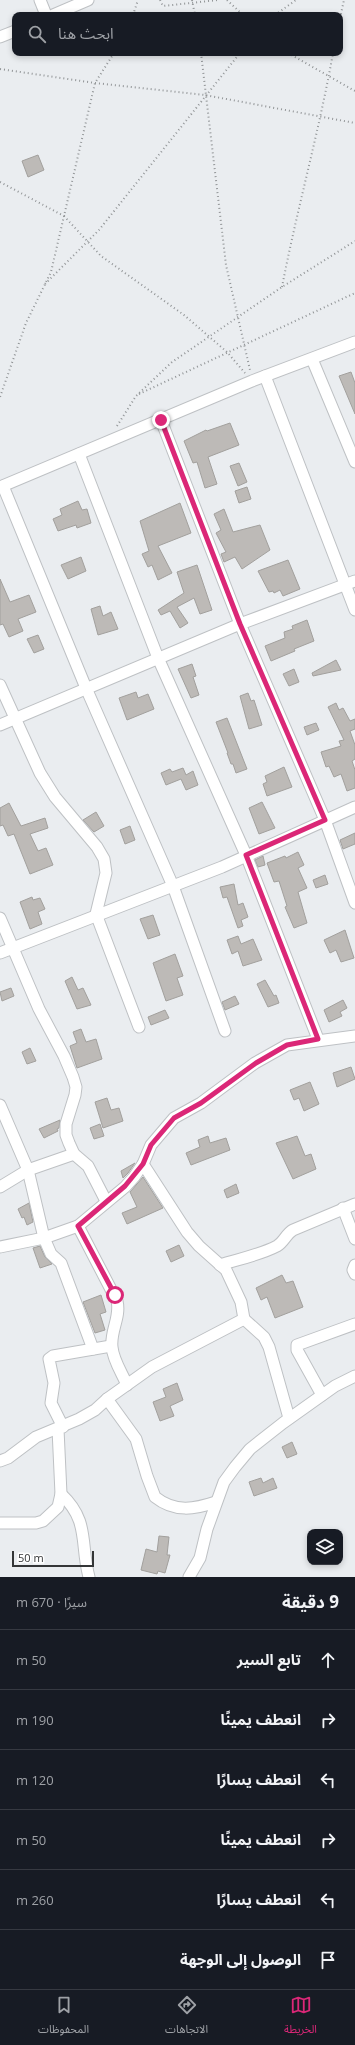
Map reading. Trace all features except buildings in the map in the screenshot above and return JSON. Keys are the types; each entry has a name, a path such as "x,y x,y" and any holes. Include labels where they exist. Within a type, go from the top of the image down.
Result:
{"street":[{"path":"40,0 45,12"},
{"path":"59,12 88,0"},
{"path":"1,34 12,32"},
{"path":"225,1031 173,886 86,688 1,486 252,381 355,342"},
{"path":"312,359 355,462"},
{"path":"265,376 350,583 355,610"},
{"path":"161,420 240,624 325,820 355,903"},
{"path":"79,454 158,658 246,855 318,1039"},
{"path":"0,725 240,624 350,583"},
{"path":"0,685 47,785 97,847 104,859 106,873 96,914 139,1027"},
{"path":"0,953 96,914 173,886 355,807"},
{"path":"0,918 11,948 39,1010 64,1056 73,1077 76,1087 75,1096 66,1124 66,1135 74,1154 88,1166 106,1202"},
{"path":"0,1247 44,1238 78,1226 125,1186 143,1164 151,1145 166,1126 179,1114 201,1103 256,1063 287,1045 318,1039 355,1036"},
{"path":"0,1105 28,1170 44,1238 51,1254 61,1263 93,1349"},
{"path":"0,1187 28,1170 74,1154"},
{"path":"143,1164 187,1232 199,1246 220,1265 230,1279 241,1302 244,1319 264,1336 270,1347 289,1418"},
{"path":"220,1265 271,1249 280,1244 293,1230 355,1204"},
{"path":"343,1208 355,1239"},
{"path":"78,1226 117,1302 119,1310 111,1346 113,1355 127,1385"},
{"path":"355,1265 353,1270 355,1274"},
{"path":"0,1461 8,1458 36,1437 60,1428 95,1410 107,1399 158,1364 244,1319"},
{"path":"322,1395 296,1350 297,1345 355,1324"},
{"path":"0,1523 36,1523 43,1521 56,1510 61,1494 60,1428 51,1403 54,1383 49,1359 53,1356 111,1346"},
{"path":"188,1577 200,1558 216,1502 224,1482 250,1449 289,1418 322,1395 354,1378"},
{"path":"107,1399 136,1439 155,1497 181,1509 192,1509 216,1502"},
{"path":"61,1494 71,1505 84,1532 89,1577"}],"path":[{"path":"134,12 138,0"},
{"path":"160,0 163,6 192,1 218,0"},
{"path":"227,0 240,12"},
{"path":"278,12 296,0"},
{"path":"341,12 344,0"},
{"path":"192,1 194,12"},
{"path":"0,398 26,323 51,272 95,83 112,56"},
{"path":"201,56 226,265 252,381"},
{"path":"45,284 99,230 238,56"},
{"path":"293,56 355,91"},
{"path":"282,287 295,219 321,116 332,56"},
{"path":"0,69 95,83 205,95 355,123"},
{"path":"0,182 64,216 101,256 184,315 226,352 252,381"},
{"path":"107,442 136,396 172,362 282,287 355,240"},
{"path":"136,396 243,344 355,293"}],"route":[{"path":"115,1295 78,1226 94,1214 134,1177 143,1164 151,1145 174,1118 184,1111 201,1103 256,1063 287,1045 318,1039 246,855 325,820 240,624 161,420"}]}
